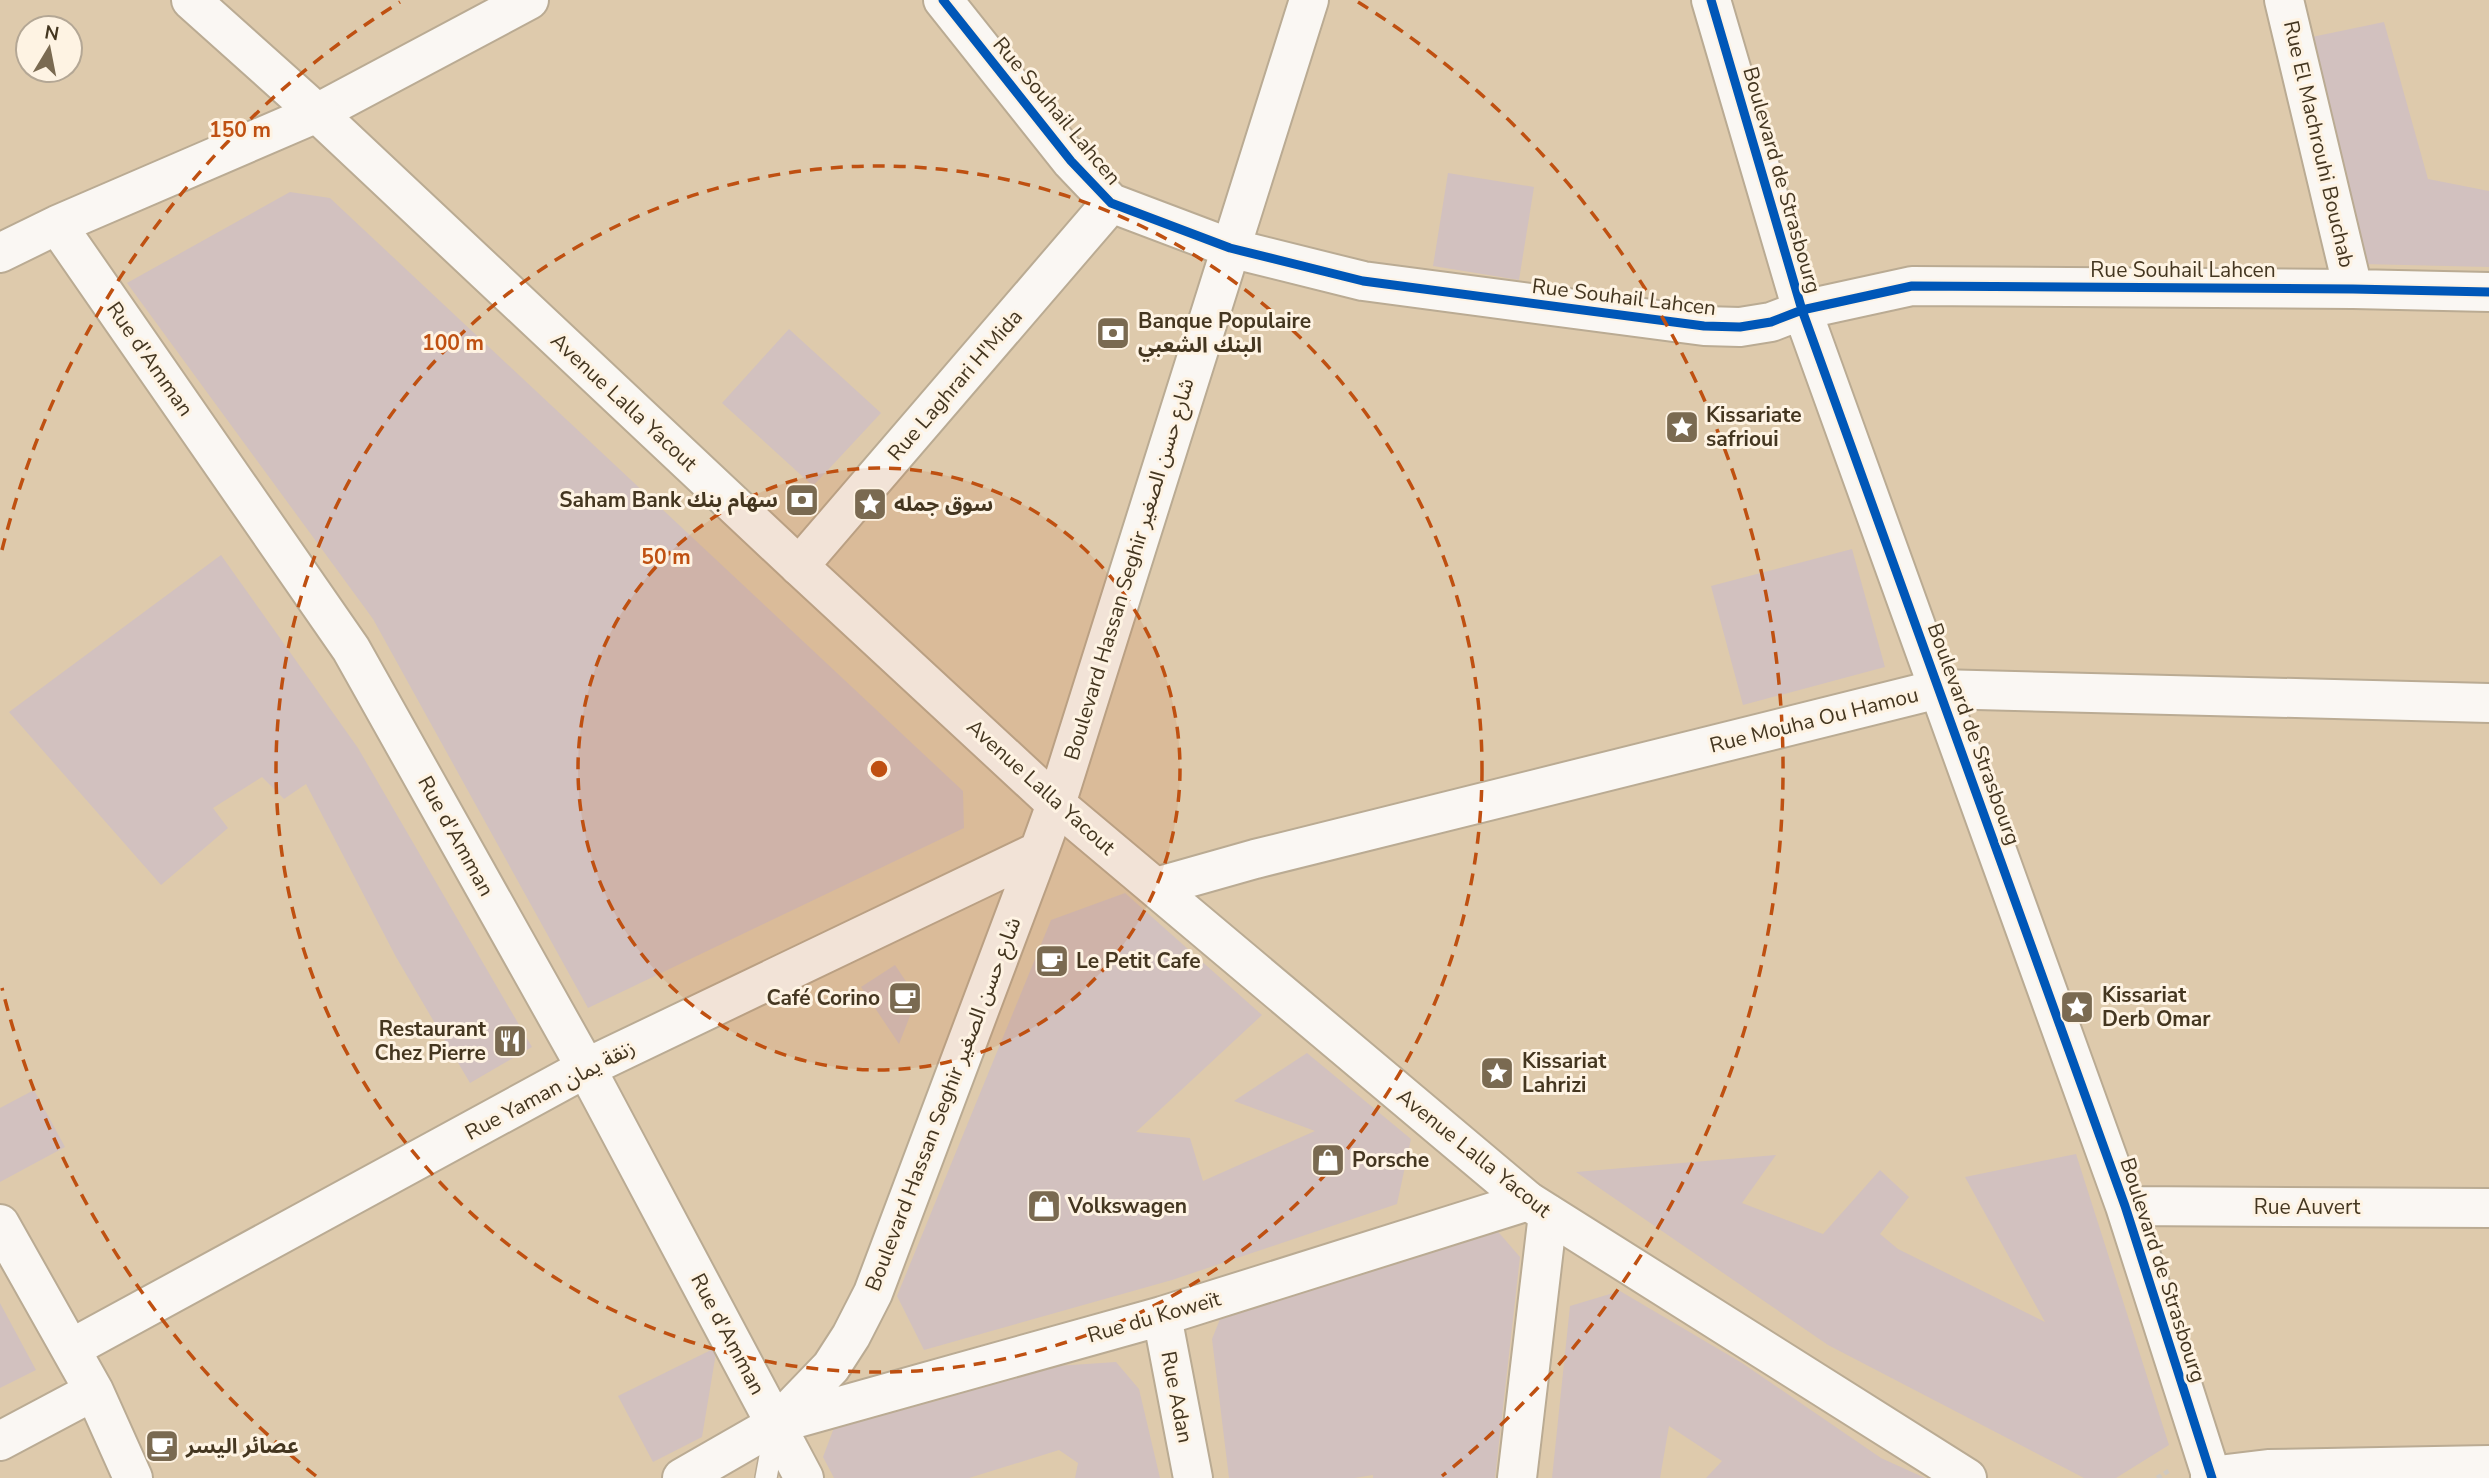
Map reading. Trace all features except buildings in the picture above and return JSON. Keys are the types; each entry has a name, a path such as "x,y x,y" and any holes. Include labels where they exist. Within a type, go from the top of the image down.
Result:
{"street":[{"name":"Avenue Lalla Yacout","path":"191,0 317,113 1056,804 1538,1208 1967,1478"},
{"path":"0,253 57,225 317,113 529,0"},
{"name":"Rue Souhail Lahcen","path":"943,0 1071,161 1111,203 1230,248 1363,281 1704,326 1740,327 1771,322 1802,310 1912,286 2489,292"},
{"name":"Boulevard Hassan Seghir شارع حسن الصغير","path":"776,1424 831,1367 873,1293 1039,851 1309,0"},
{"name":"Boulevard de Strasbourg","path":"1711,0 1802,310 2126,1206 2211,1477"},
{"name":"Rue El Machrouhi Bouchab","path":"2284,0 2353,289"},
{"name":"Rue Laghrari H'Mida","path":"799,566 1111,203"},
{"name":"Rue d'Amman","path":"57,225 351,649 586,1068 804,1478"},
{"name":"Rue Mouha Ou Hamou","path":"1156,887 1255,859 1938,689 2489,703"},
{"name":"Rue Yaman زنقة يمان","path":"72,1348 586,1068 1039,851"},
{"name":"Rue Auvert","path":"2126,1206 2489,1208"},
{"path":"1517,1478 1538,1208"},
{"name":"Rue du Koweït","path":"776,1424 1538,1208"},
{"path":"0,1224 72,1348 133,1478"},
{"name":"Rue Adan","path":"1162,1316 1193,1478"},
{"path":"0,1441 94,1391"},
{"path":"682,1478 776,1424"},
{"path":"2211,1477 2268,1469 2489,1465"}],"lane":[{"path":"766,1478 776,1424"}],"cycle path":[{"path":"943,0 1071,161 1111,203 1230,248 1363,281 1704,326 1740,327 1771,322 1802,310 1912,286 2489,292"},
{"path":"1711,0 1802,310 2125,1206 2212,1478"}],"place":[{"name":"Banque Populaire البنك الشعبي","path":"1113,333"},
{"name":"Kissariate safrioui","path":"1682,427"},
{"name":"Saham Bank سهام بنك","path":"802,500"},
{"name":"سوق جمله","path":"870,504"},
{"name":"Le Petit Cafe","path":"1052,961"},
{"name":"Café Corino","path":"905,998"},
{"name":"Kissariat Derb Omar","path":"2077,1007"},
{"name":"Restaurant Chez Pierre","path":"510,1041"},
{"name":"Kissariat Lahrizi","path":"1497,1073"},
{"name":"Porsche","path":"1328,1160"},
{"name":"Volkswagen","path":"1044,1206"},
{"name":"عصائر اليسر","path":"162,1446"}]}
